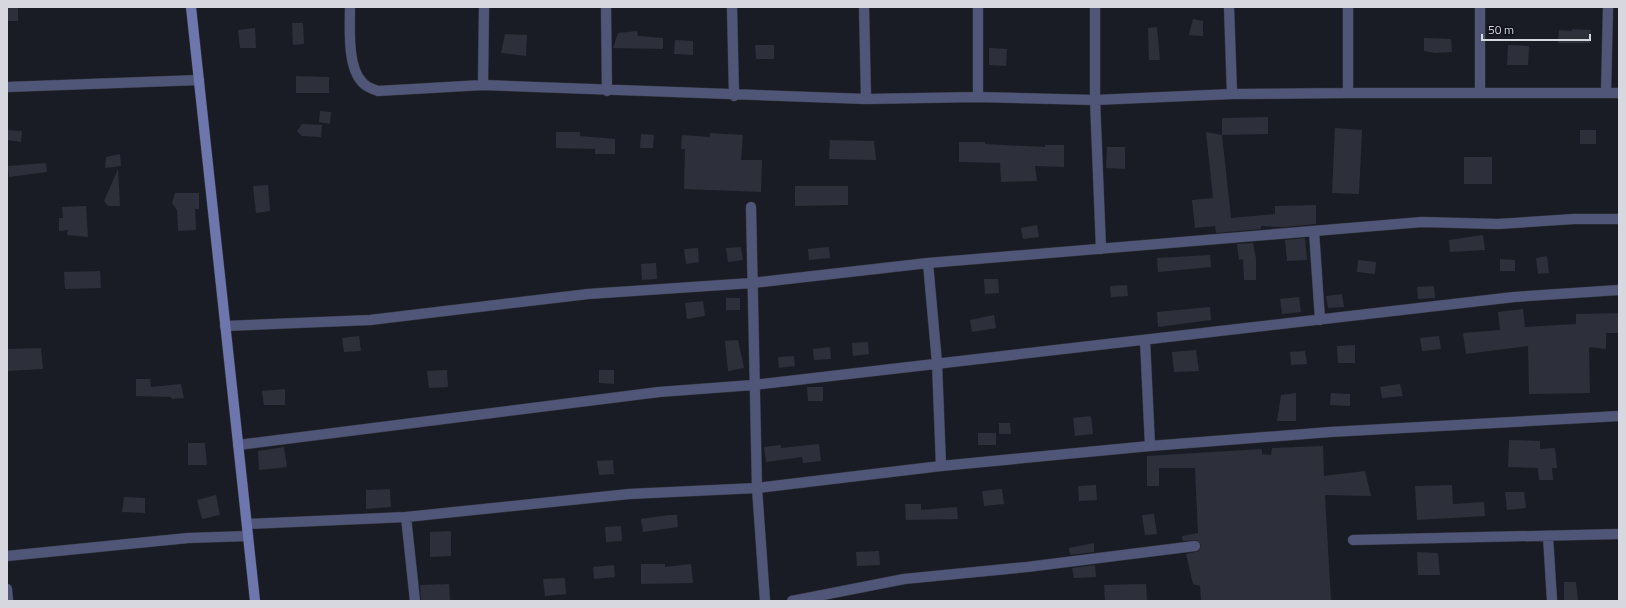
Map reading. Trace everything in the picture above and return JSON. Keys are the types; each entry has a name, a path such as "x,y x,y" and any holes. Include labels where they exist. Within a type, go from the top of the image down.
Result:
{"main road":[{"path":"191,7 256,601"}],"street":[{"path":"350,7 351,50 354,67 361,82 369,88 378,91 483,85 734,96 866,99 978,97 1095,100 1232,94 1619,94"},
{"path":"483,85 484,7"},
{"path":"606,7 608,91"},
{"path":"732,7 734,96"},
{"path":"864,7 866,99"},
{"path":"978,7 978,97"},
{"path":"1094,7 1095,100 1101,249"},
{"path":"1229,7 1232,94"},
{"path":"1348,7 1348,93"},
{"path":"1480,7 1480,93"},
{"path":"1606,93 1608,7"},
{"path":"7,87 199,80"},
{"path":"751,207 753,385 757,488 765,601"},
{"path":"225,326 370,320 588,294 752,283 928,263 1422,222 1498,224 1574,219 1619,220"},
{"path":"1314,231 1320,320"},
{"path":"928,263 937,363 941,466"},
{"path":"238,445 374,430 659,392 753,385 1514,297 1619,290"},
{"path":"1145,340 1150,446"},
{"path":"248,524 406,516 629,494 757,488 941,466 1150,446 1337,432 1619,416"},
{"path":"406,516 415,601"},
{"path":"1354,540 1619,534"},
{"path":"7,556 188,538 248,536"},
{"path":"1548,536 1552,601"},
{"path":"792,601 904,579 1035,566 1194,546"},
{"path":"7,589 8,601"}],"building":[{"path":"7,7 18,7 18,21 7,21"},
{"path":"1193,19 1203,21 1203,36 1189,35"},
{"path":"292,23 303,23 304,44 293,45"},
{"path":"1157,27 1160,60 1149,60 1148,28"},
{"path":"255,28 256,48 240,48 238,30"},
{"path":"1572,29 1591,30 1590,43 1558,43 1559,30 1572,31"},
{"path":"637,31 638,36 663,38 663,49 613,48 618,33"},
{"path":"505,34 527,35 526,56 501,53"},
{"path":"1424,38 1451,39 1452,52 1435,53 1424,51"},
{"path":"675,40 693,41 693,55 674,54"},
{"path":"755,45 774,45 774,59 756,59"},
{"path":"1508,45 1529,46 1528,65 1507,65"},
{"path":"989,48 1007,49 1006,66 989,65"},
{"path":"296,76 329,77 329,93 296,93"},
{"path":"320,111 331,112 330,124 319,122"},
{"path":"1268,117 1268,134 1222,135 1222,118"},
{"path":"302,124 322,125 321,137 302,136 297,131"},
{"path":"1335,128 1362,130 1359,194 1332,193"},
{"path":"7,130 22,131 21,142 7,140"},
{"path":"1580,130 1596,130 1596,144 1580,144"},
{"path":"556,132 580,132 580,136 615,139 615,154 595,154 595,149 556,148"},
{"path":"1206,132 1222,135 1231,218 1275,214 1275,206 1316,205 1316,224 1284,227 1261,226 1261,229 1216,233 1215,226 1195,228 1192,200 1213,198"},
{"path":"710,133 743,135 741,160 762,160 761,192 684,189 685,149 681,149 682,135 710,137"},
{"path":"641,134 654,135 653,148 640,148"},
{"path":"830,140 874,141 876,160 829,159"},
{"path":"959,142 985,142 985,144 1045,147 1045,145 1064,145 1064,167 1035,166 1037,181 1001,182 1000,163 959,162"},
{"path":"1107,147 1125,147 1125,169 1106,168"},
{"path":"120,154 121,166 105,168 106,157"},
{"path":"1464,157 1492,157 1492,184 1464,184"},
{"path":"46,163 47,172 9,177 8,166"},
{"path":"118,169 120,206 108,206 104,201"},
{"path":"268,185 270,211 256,213 253,186"},
{"path":"795,186 848,186 848,205 795,206"},
{"path":"175,193 199,193 199,209 195,209 196,230 178,231 177,210 172,203"},
{"path":"86,206 88,237 67,235 68,230 59,231 59,218 63,218 62,207"},
{"path":"1037,225 1039,237 1023,239 1021,228"},
{"path":"1483,235 1485,250 1450,252 1449,240"},
{"path":"1305,238 1307,260 1287,261 1285,240"},
{"path":"1253,243 1256,258 1256,280 1244,280 1243,259 1239,260 1237,244"},
{"path":"741,247 743,260 728,262 726,248"},
{"path":"829,247 830,258 809,260 808,249"},
{"path":"698,248 699,262 686,264 684,249"},
{"path":"1210,255 1211,267 1158,272 1157,258"},
{"path":"1547,256 1549,273 1538,274 1536,258"},
{"path":"1500,259 1515,260 1515,271 1500,271"},
{"path":"1358,260 1376,262 1375,274 1357,272"},
{"path":"656,263 657,279 642,280 641,264"},
{"path":"100,271 101,288 65,289 64,272"},
{"path":"984,279 998,279 999,293 985,294"},
{"path":"1127,285 1128,296 1111,297 1110,286"},
{"path":"1434,286 1435,298 1418,299 1417,287"},
{"path":"1342,294 1344,307 1328,308 1326,296"},
{"path":"1299,297 1301,312 1282,314 1280,299"},
{"path":"726,298 740,298 740,310 726,310"},
{"path":"703,301 705,316 687,319 685,303"},
{"path":"1210,307 1211,320 1158,327 1157,312"},
{"path":"1523,309 1525,327 1576,324 1576,314 1619,313 1619,333 1606,333 1606,349 1589,347 1590,393 1529,394 1528,346 1466,354 1463,333 1500,330 1498,312"},
{"path":"994,315 996,328 972,332 970,320"},
{"path":"359,336 361,351 344,352 342,338"},
{"path":"1439,336 1441,349 1422,351 1420,338"},
{"path":"738,340 744,368 728,371 725,341"},
{"path":"868,342 869,354 853,356 852,343"},
{"path":"1355,345 1355,363 1338,363 1337,346"},
{"path":"830,347 831,359 814,360 813,349"},
{"path":"41,348 43,369 7,371 7,349"},
{"path":"1196,350 1199,371 1174,372 1172,352"},
{"path":"1305,351 1307,364 1291,365 1290,352"},
{"path":"794,356 795,366 779,368 778,357"},
{"path":"447,370 448,387 429,388 427,371"},
{"path":"599,370 614,370 614,384 599,383"},
{"path":"136,379 150,379 151,387 181,384 184,398 172,399 171,397 136,396"},
{"path":"1400,384 1403,396 1382,398 1380,387"},
{"path":"807,387 823,387 823,401 808,401"},
{"path":"285,389 285,405 264,405 262,391"},
{"path":"1296,393 1296,421 1277,421 1281,395"},
{"path":"1331,393 1350,394 1350,406 1330,405"},
{"path":"1091,416 1093,434 1075,436 1073,418"},
{"path":"999,423 1010,423 1011,434 999,434"},
{"path":"978,433 996,433 996,445 978,445"},
{"path":"1509,440 1540,441 1540,449 1555,448 1557,468 1552,468 1553,480 1539,480 1538,468 1508,467"},
{"path":"188,443 205,443 207,465 188,465"},
{"path":"819,444 821,461 803,463 802,457 766,462 764,447 781,445 781,448"},
{"path":"1323,446 1324,476 1365,471 1371,496 1325,495 1331,601 1201,601 1200,586 1193,584 1186,554 1199,551 1201,545 1197,540 1183,541 1182,536 1198,533 1195,468 1159,468 1159,486 1147,486 1147,456 1262,449 1262,454 1271,455 1272,448"},
{"path":"284,447 287,467 259,470 258,451"},
{"path":"613,460 614,474 599,475 597,461"},
{"path":"1096,485 1097,500 1079,501 1078,486"},
{"path":"1452,485 1453,504 1484,502 1485,516 1417,520 1415,486"},
{"path":"390,489 391,507 366,509 366,490"},
{"path":"1002,489 1004,504 984,506 982,491"},
{"path":"1505,492 1524,492 1526,508 1507,510"},
{"path":"216,495 220,515 202,519 197,500"},
{"path":"124,497 145,498 145,513 122,512"},
{"path":"905,504 921,504 921,510 957,507 958,519 906,520"},
{"path":"1154,514 1157,534 1145,535 1142,515"},
{"path":"677,515 678,527 643,532 641,519"},
{"path":"621,526 622,541 606,542 605,527"},
{"path":"451,531 451,556 430,557 430,532"},
{"path":"1094,543 1094,552 1070,555 1069,548"},
{"path":"879,551 880,565 857,566 856,552"},
{"path":"1417,552 1438,553 1440,575 1418,575"},
{"path":"641,564 665,564 665,567 691,564 693,583 641,584"},
{"path":"614,565 615,577 594,579 593,567"},
{"path":"1095,565 1096,577 1074,578 1072,568"},
{"path":"565,578 566,594 545,596 543,579"},
{"path":"1564,582 1576,582 1578,601 1564,601"},
{"path":"449,584 450,601 421,601 420,585"},
{"path":"1146,584 1147,601 1105,601 1104,585"}]}
